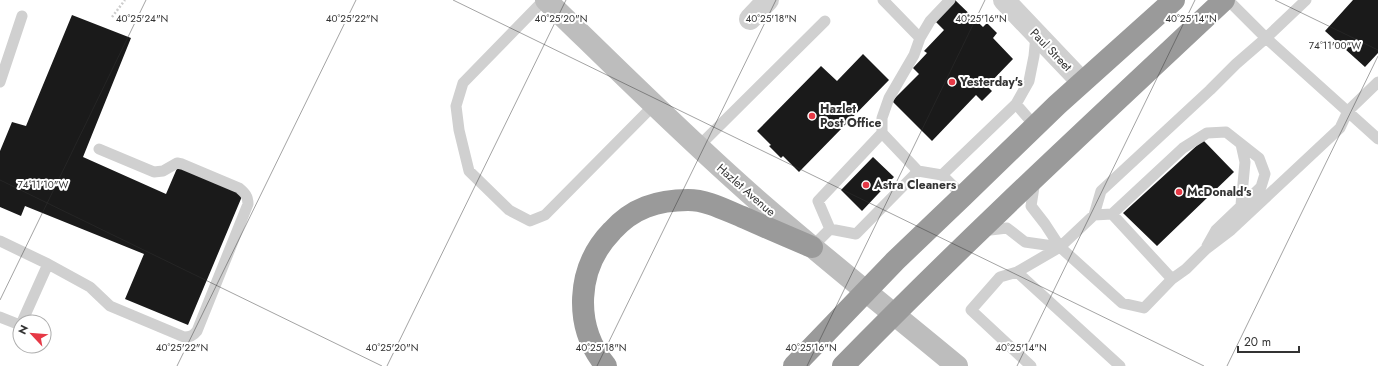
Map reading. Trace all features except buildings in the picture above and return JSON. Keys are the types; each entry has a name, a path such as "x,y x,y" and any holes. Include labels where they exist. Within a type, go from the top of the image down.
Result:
{"highway":[{"path":"793,363 895,261 1035,126 1174,0"},
{"path":"843,366 894,314 1036,176 1224,0"},
{"path":"606,366 599,358 591,343 585,323 582,302 585,277 591,260 604,238 619,223 633,213 666,201 689,200 710,203 812,247"}],"street":[{"name":"Hazlet Avenue","path":"545,0 698,147 812,247 957,366"},
{"path":"750,19 768,0"},
{"name":"Paul Street","path":"1004,0 1082,82"}],"lane":[{"path":"545,0 463,83 456,106 459,130 469,171 494,197 509,210 530,221 545,215 654,105"},
{"path":"883,0 920,38"},
{"path":"950,0 930,21 920,38 914,55 889,98 882,118 882,133 918,172 942,175 963,196"},
{"path":"1228,0 1266,38 1378,139"},
{"path":"1031,366 971,310 1000,277 1017,272 1060,247 1094,215 1101,191 1306,0"},
{"path":"0,82 22,16"},
{"path":"698,147 825,21"},
{"path":"942,175 1016,104 1029,81 1034,56 1036,34"},
{"path":"1036,176 1031,206 1060,247 1122,303 1144,308 1172,279 1186,269 1206,248 1231,230 1335,133 1340,128 1348,111 1378,82"},
{"path":"1016,104 1035,126"},
{"path":"1094,215 1112,214 1183,148 1207,133 1226,132 1258,158 1265,174 1260,187 1216,230 1206,248"},
{"path":"830,229 818,202 882,133"},
{"path":"1241,144 1245,162 1241,205"},
{"path":"0,241 48,264 90,287 110,306 184,337 193,335 197,331 248,204 248,198 239,188 182,164 177,163 163,171 154,172 99,149"},
{"path":"830,229 856,234 918,172"},
{"path":"1112,214 1172,279"},
{"path":"980,231 1006,228 1025,242 1060,247"},
{"path":"812,247 830,229"},
{"path":"26,314 48,264"},
{"path":"1017,272 1120,366"},
{"path":"0,316 12,321"}],"path":[{"path":"112,17 125,0"}],"place":[{"name":"Yesterday's","path":"952,82"},
{"name":"Hazlet Post Office","path":"812,116"},
{"name":"Astra Cleaners","path":"866,185"},
{"name":"McDonald's","path":"1179,192"}]}
